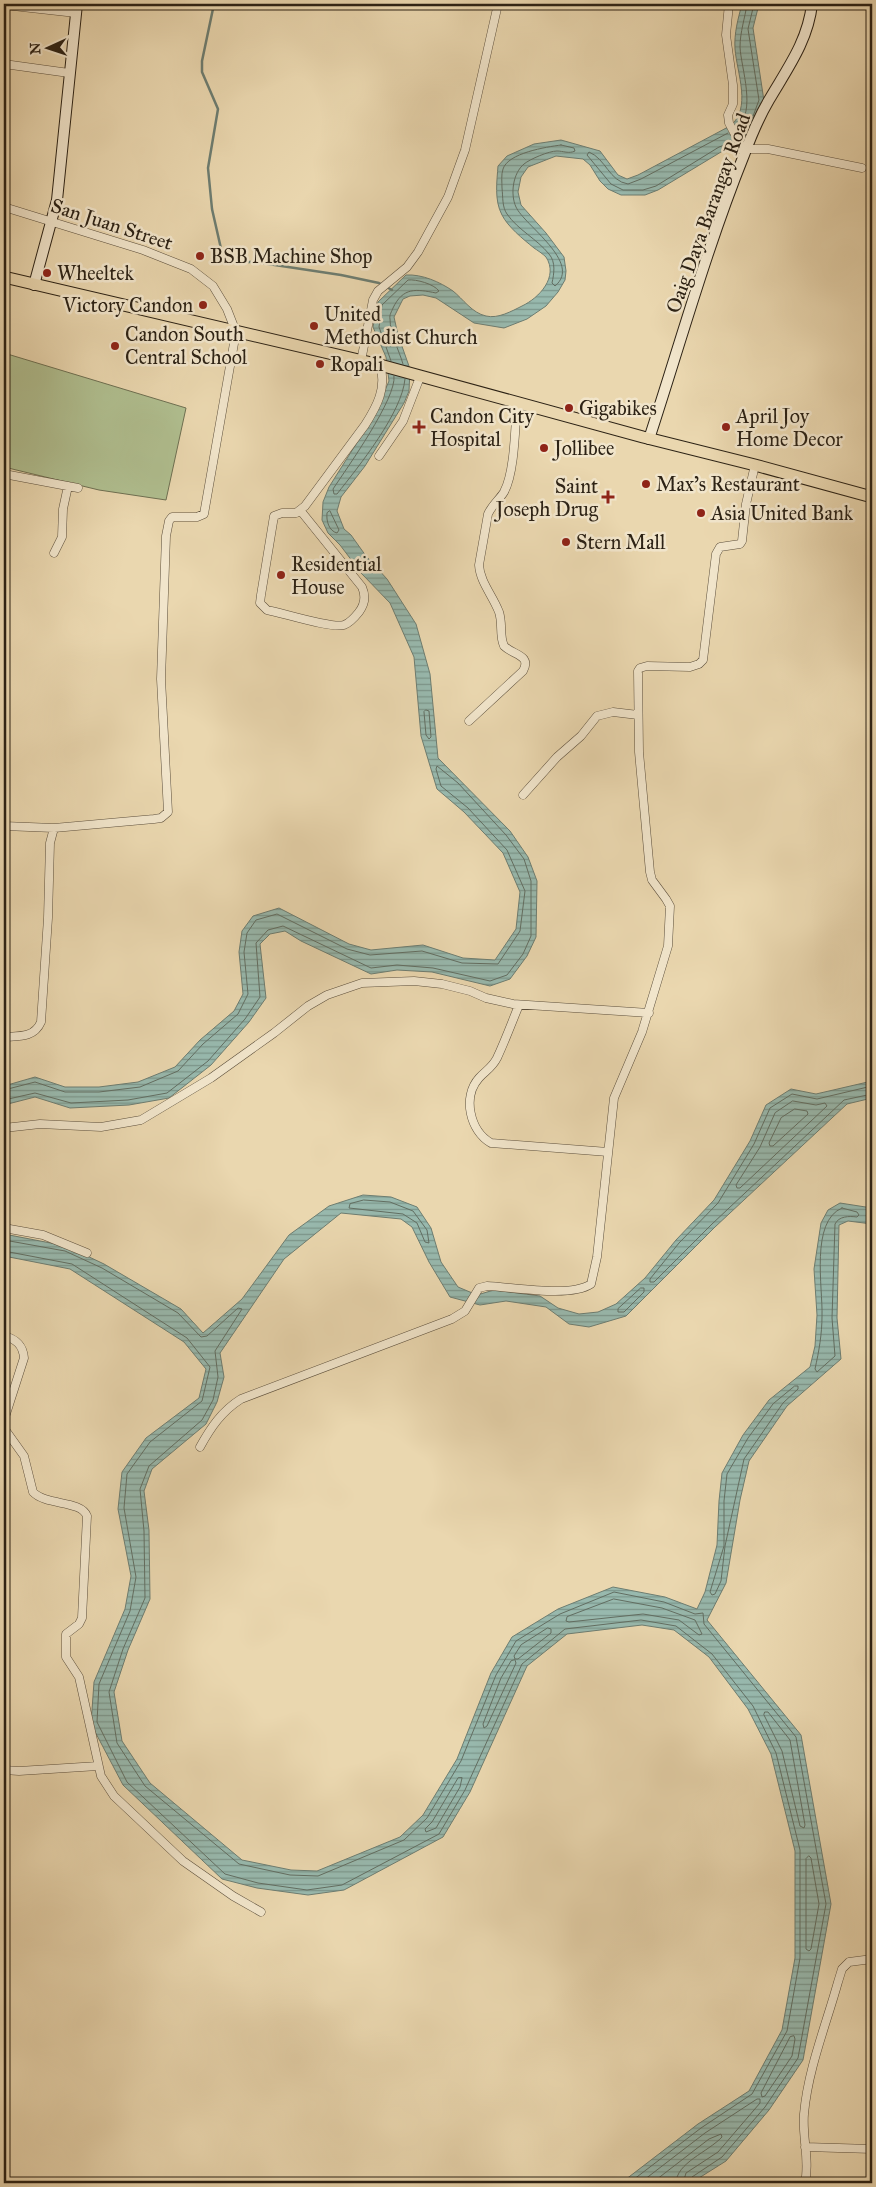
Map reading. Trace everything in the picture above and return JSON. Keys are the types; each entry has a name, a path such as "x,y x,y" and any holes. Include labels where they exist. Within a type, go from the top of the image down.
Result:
{"main road":[{"path":"4,277 361,360 649,439 755,465 872,497"}],"street":[{"path":"361,360 370,311 378,291 407,266 418,252 448,197 465,150 498,4"},
{"path":"729,4 726,35 733,85 733,104 728,115 729,123 744,149 768,149 862,168"},
{"name":"Oaig Daya Barangay Road","path":"649,439 744,149 769,100 790,68 808,24 812,4"},
{"path":"4,5 76,8 57,200 34,285"},
{"path":"4,64 69,73"},
{"name":"San Juan Street","path":"4,207 144,250 191,269 213,286 227,308 236,332"},
{"path":"4,826 54,828 154,819 161,818 168,812 161,679 166,536 169,521 172,517 202,516 206,511 219,419 236,332"},
{"path":"300,510 362,586 365,600 363,605 346,625 339,626 267,610 260,603 274,516 282,513 296,513 300,510 350,446 374,412 383,381 382,366"},
{"path":"379,456 403,420 417,376"},
{"path":"468,721 524,671 526,665 526,661 521,655 508,650 504,646 501,639 502,626 499,612 480,573 479,565 488,514 491,506 504,492 507,481 513,452 517,403"},
{"path":"200,1447 218,1418 231,1405 241,1399 452,1319 461,1314 468,1306 479,1288 487,1286 537,1290 581,1290 591,1284 598,1257 614,1098 649,1013 668,946 670,906 652,880 650,872 638,715 640,668 647,666 690,667 699,664 703,660 716,554 720,548 740,544 742,541 746,504 755,465"},
{"path":"4,474 78,488"},
{"path":"54,553 62,537 62,509 68,486"},
{"path":"523,795 557,757 581,736 597,716 613,712 638,715"},
{"path":"4,1038 31,1035 35,1033 41,1022 50,843 54,828"},
{"path":"4,1128 40,1124 102,1127 141,1120 211,1078 308,1006 327,995 362,983 394,980 442,984 470,991 486,998 520,1005 649,1013"},
{"path":"520,1005 497,1059 489,1070 478,1078 474,1087 469,1110 477,1128 485,1140 491,1143 608,1152"},
{"path":"4,1228 43,1235 87,1253"},
{"path":"4,1336 18,1342 22,1347 24,1358 4,1420"},
{"path":"4,1428 24,1456 33,1492 43,1498 77,1507 86,1512 82,1618 79,1624 66,1634 65,1652 67,1661 79,1677 98,1766 105,1785 114,1796 182,1861 233,1896 261,1912"},
{"path":"4,1770 18,1771 98,1766"},
{"path":"805,2183 806,2147 804,2125 807,2097 842,1969 849,1962 872,1959"},
{"path":"806,2147 872,2149"}],"green space":[{"path":"4,353 186,408 166,500 99,490 4,467"}],"water":[{"path":"742,4 759,4 753,28 764,101 744,143 721,152 658,190 645,195 621,195 608,189 600,181 590,165 583,159 556,156 528,167 521,177 518,192 521,205 564,257 565,280 546,306 527,319 504,328 474,323 436,298 423,295 410,296 403,299 394,317 410,369 409,391 404,403 365,466 341,497 337,511 344,529 387,579 416,624 430,674 438,758 510,831 528,857 537,881 536,937 527,956 510,979 490,986 432,972 397,970 371,974 301,941 285,931 270,934 260,944 266,998 249,1022 211,1065 169,1098 129,1105 70,1108 35,1097 4,1105 4,1086 35,1077 65,1087 99,1087 138,1082 175,1067 200,1040 234,1011 243,994 239,952 242,931 253,916 279,908 349,944 371,950 423,945 463,958 495,960 516,929 520,892 503,853 464,812 437,789 421,736 414,657 390,603 362,574 340,545 328,533 322,520 323,502 329,487 375,414 389,381 386,357 373,327 378,302 406,275 431,279 453,291 472,309 491,317 505,314 535,298 549,279 549,265 546,257 516,233 502,215 497,197 498,166 507,156 534,144 561,140 600,151 618,175 627,179 730,126 737,119 742,100 735,43"},
{"path":"872,1081 872,1098 847,1104 715,1227 626,1316 589,1327 569,1324 546,1307 506,1301 480,1305 450,1297 429,1262 412,1227 401,1219 341,1213 284,1259 220,1353 224,1377 217,1402 206,1424 152,1469 144,1491 149,1530 150,1599 128,1650 114,1692 122,1741 150,1783 242,1860 291,1870 317,1871 400,1837 423,1815 457,1759 491,1673 512,1637 558,1609 613,1587 665,1597 697,1609 705,1592 717,1545 722,1473 743,1435 769,1400 810,1367 815,1346 817,1315 814,1269 821,1223 828,1210 840,1203 872,1208 872,1224 848,1221 839,1225 837,1318 841,1359 787,1406 749,1461 740,1500 726,1583 707,1620 801,1735 831,1904 803,2060 769,2110 726,2161 691,2183 621,2183 698,2124 749,2091 782,2030 795,1958 795,1851 771,1754 748,1709 709,1657 674,1630 642,1625 567,1634 527,1666 470,1792 443,1837 344,1890 308,1895 257,1888 222,1879 123,1785 91,1724 94,1682 125,1609 131,1576 118,1509 122,1472 146,1438 199,1398 206,1369 184,1342 70,1269 4,1256 4,1234 66,1246 104,1264 181,1309 203,1333 242,1299 289,1235 329,1206 363,1195 391,1197 417,1207 431,1228 441,1262 458,1287 477,1295 494,1290 540,1296 558,1308 579,1314 598,1312 616,1304 645,1278 676,1240 714,1200 750,1141 766,1105 791,1089 816,1094"}],"waterway":[{"path":"214,4 202,61 202,72 218,109 208,168 212,209 222,253 236,262 255,262 341,275 379,283 392,290"}],"place":[{"name":"BSB Machine Shop","path":"200,256"},
{"name":"Wheeltek","path":"47,273"},
{"name":"Victory Candon","path":"203,305"},
{"name":"United Methodist Church","path":"314,326"},
{"name":"Candon South Central School","path":"115,346"},
{"name":"Ropali","path":"320,364"},
{"name":"Gigabikes","path":"569,408"},
{"name":"Candon City Hospital","path":"419,427"},
{"name":"April Joy Home Decor","path":"726,427"},
{"name":"Jollibee","path":"544,448"},
{"name":"Max's Restaurant","path":"646,484"},
{"name":"Saint Joseph Drug","path":"608,497"},
{"name":"Asia United Bank","path":"701,513"},
{"name":"Stern Mall","path":"566,542"},
{"name":"Residential House","path":"281,575"}]}
